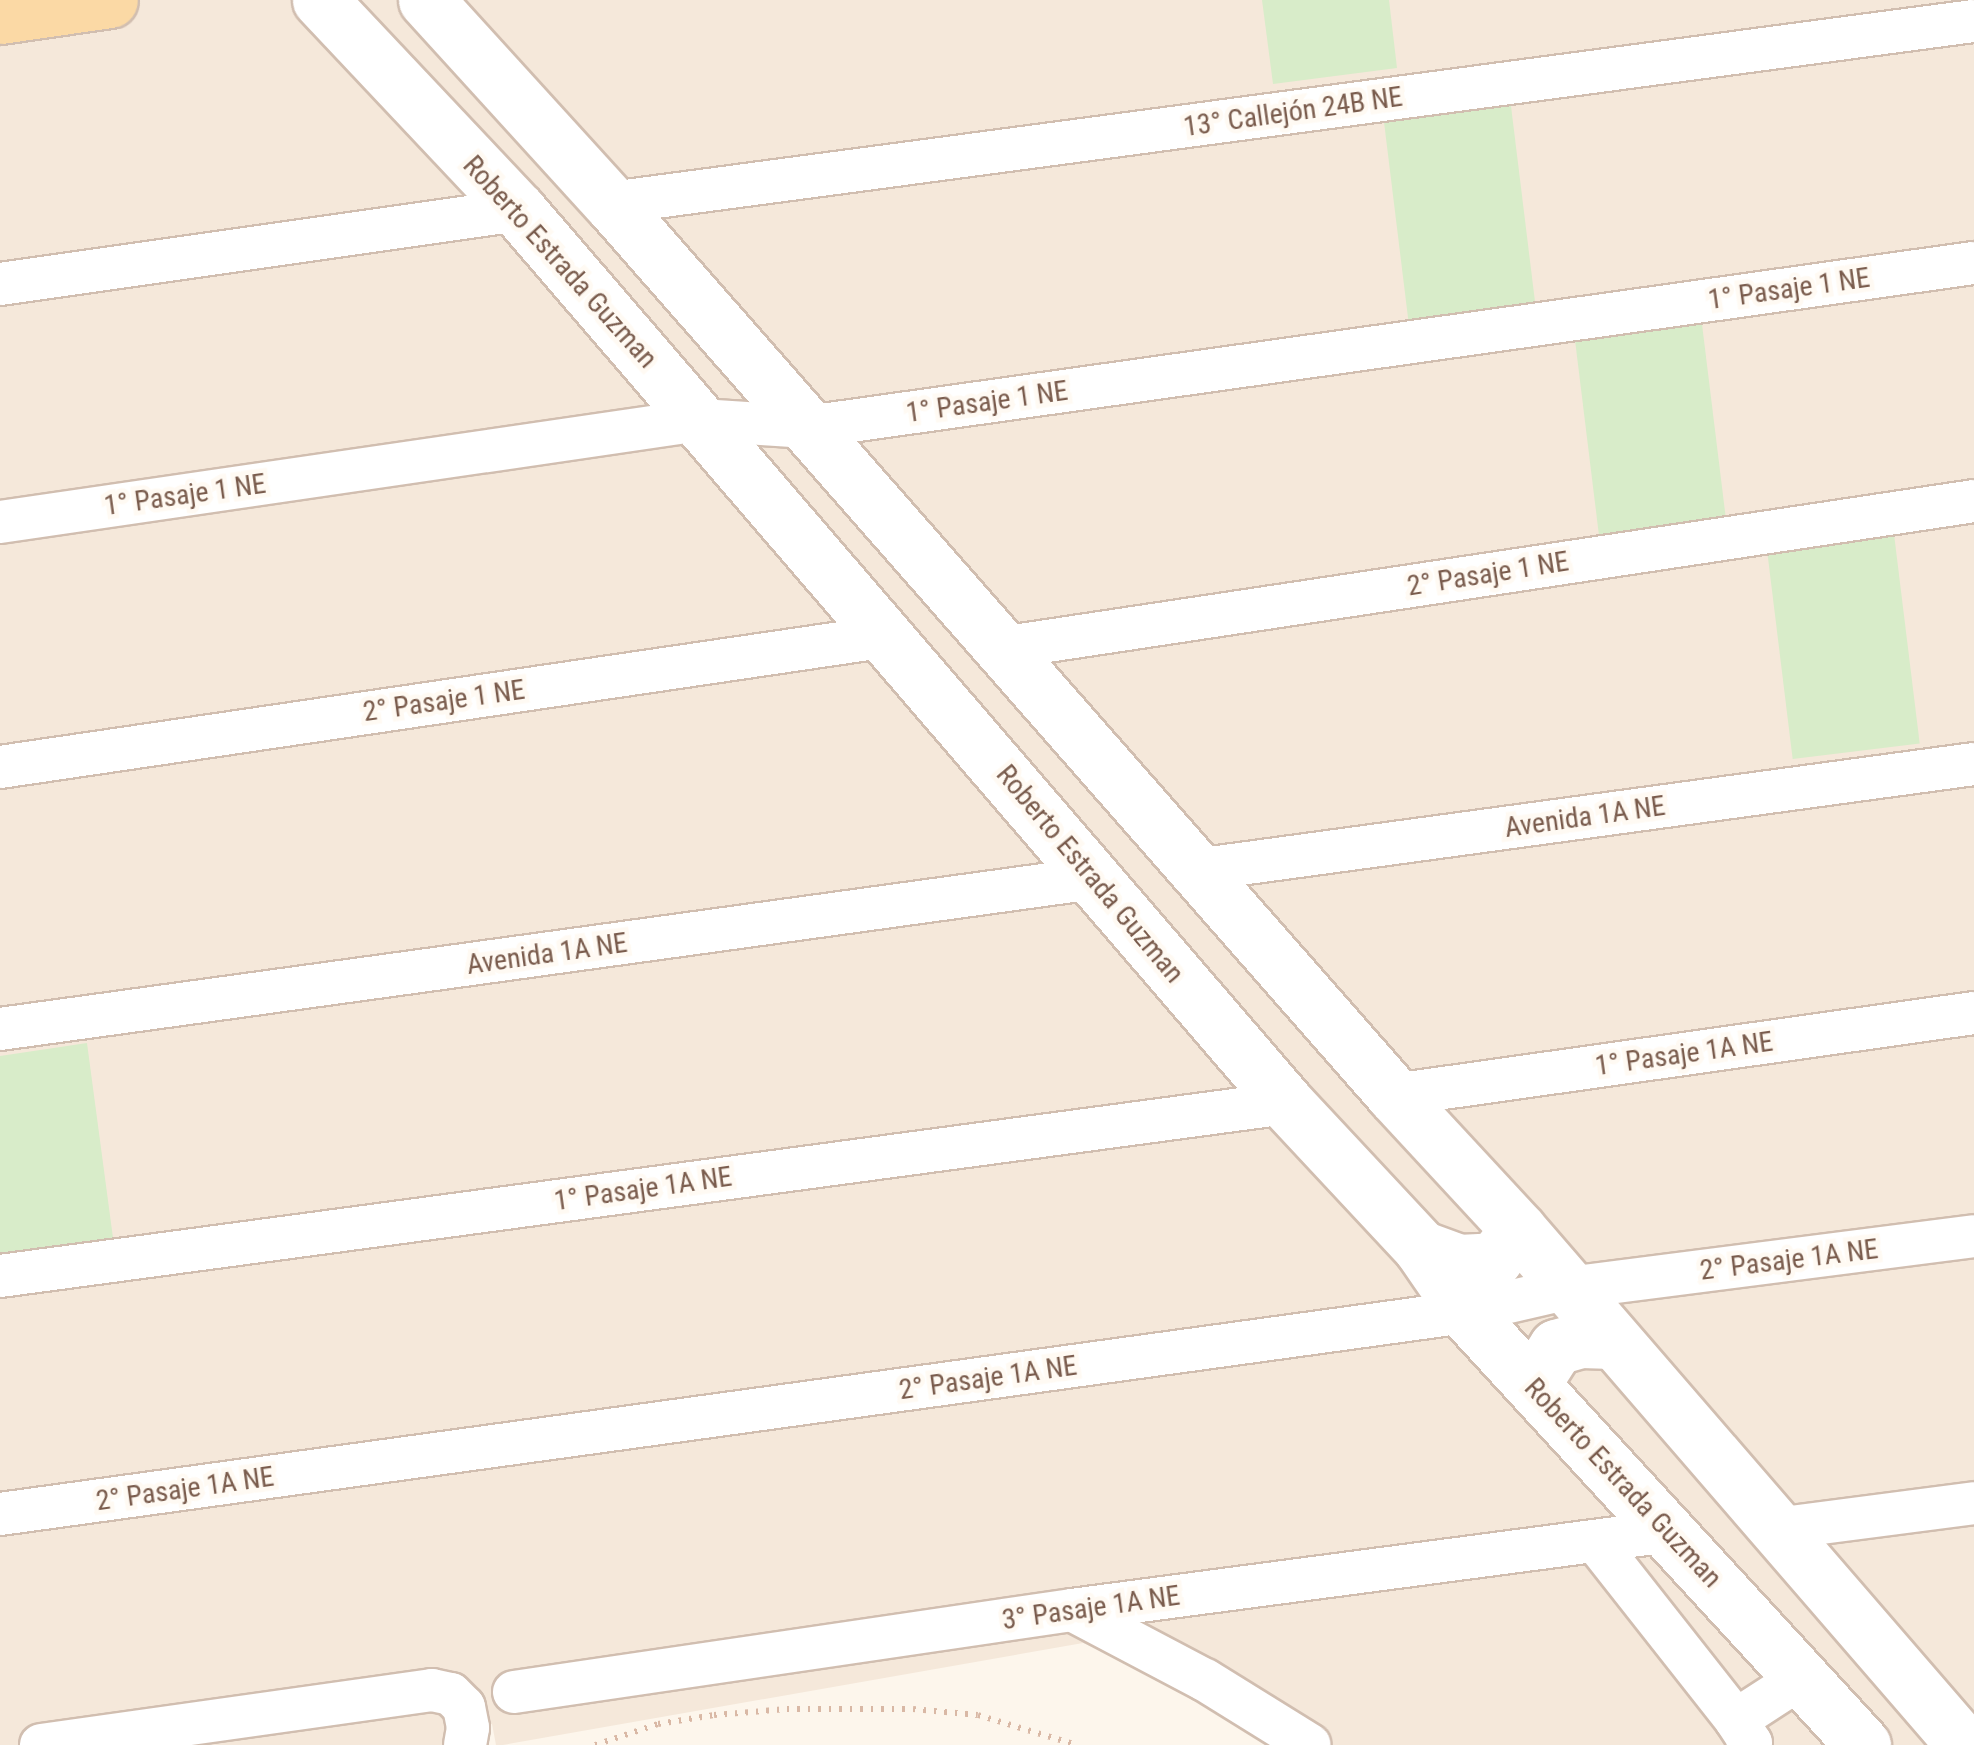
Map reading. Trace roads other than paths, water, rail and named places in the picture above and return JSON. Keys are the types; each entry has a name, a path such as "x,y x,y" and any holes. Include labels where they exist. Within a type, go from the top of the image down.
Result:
{"main road":[{"path":"0,16 110,0"}],"street":[{"name":"Roberto Estrada Guzman","path":"320,0 518,210 1286,1103 1420,1248 1465,1312 1801,1678 1847,1739"},
{"path":"426,0 612,203 1394,1096 1518,1229 1963,1744 1974,1742"},
{"name":"13° Callejón 24B NE","path":"612,203 1974,20"},
{"path":"0,284 518,210"},
{"name":"1° Pasaje 1 NE","path":"0,522 700,420 818,439 1974,263"},
{"path":"662,376 700,376 736,345"},
{"path":"748,475 818,439"},
{"name":"2° Pasaje 1 NE","path":"1001,648 1974,500"},
{"name":"2° Pasaje 1 NE","path":"0,767 888,636"},
{"name":"Avenida 1A NE","path":"1196,870 1974,764"},
{"name":"Avenida 1A NE","path":"0,1030 1094,878"},
{"name":"1° Pasaje 1A NE","path":"1394,1096 1974,1013"},
{"name":"1° Pasaje 1A NE","path":"0,1276 1286,1103"},
{"path":"1420,1248 1459,1262 1494,1260 1518,1229"},
{"name":"2° Pasaje 1A NE","path":"0,1514 1465,1312 1568,1288 1974,1236"},
{"path":"1533,1383 1556,1348 1581,1340 1613,1340"},
{"path":"1774,1529 1974,1503"},
{"name":"3° Pasaje 1A NE","path":"514,1692 1072,1610 1668,1531"},
{"path":"1596,1542 1747,1738 1801,1678"},
{"path":"1072,1610 1205,1680 1310,1745"},
{"path":"40,1745 432,1690 451,1694 464,1707 468,1728 465,1745"}]}
